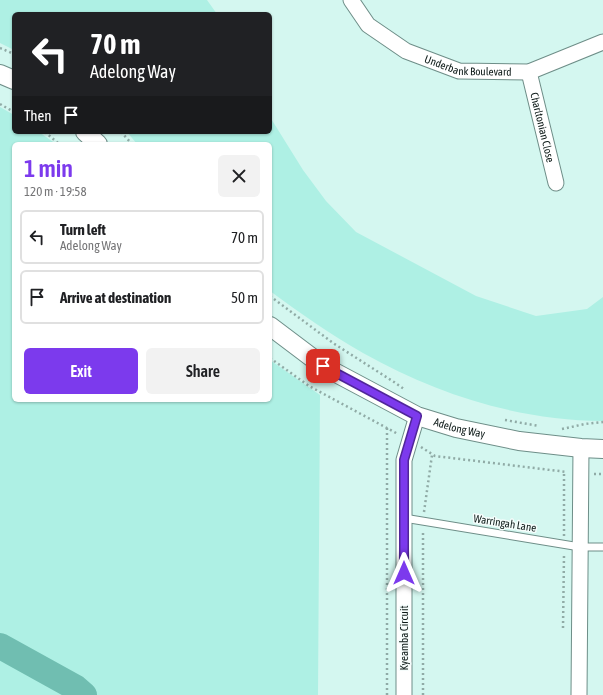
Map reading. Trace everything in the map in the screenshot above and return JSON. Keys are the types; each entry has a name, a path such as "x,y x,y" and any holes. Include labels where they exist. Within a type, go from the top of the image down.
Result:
{"street":[{"name":"Underbank Boulevard","path":"351,0 368,25 406,51 458,71 529,72 603,42"},
{"name":"Charltonian Close","path":"529,72 556,183"},
{"path":"0,74 12,79"},
{"path":"87,134 96,142"},
{"name":"Adelong Way","path":"272,328 323,366 417,416 456,428 519,441 603,449"},
{"name":"Kyeamba Circuit","path":"404,695 404,460 417,416"},
{"path":"579,695 581,448"}],"lane":[{"name":"Warringah Lane","path":"404,518 580,547 603,547"}],"path":[{"path":"0,48 12,53"},
{"path":"0,104 12,111"},
{"path":"46,134 56,142"},
{"path":"123,134 130,142"},
{"path":"272,297 333,342 404,390"},
{"path":"272,359 309,386 410,440 432,455 580,474 603,474"},
{"path":"500,419 546,427"},
{"path":"561,429 603,422"},
{"path":"387,428 387,695"},
{"path":"423,695 423,521 432,455"},
{"path":"564,472 564,628"}],"green space":[{"path":"0,0 207,0 216,12 12,12 12,49 0,43"},
{"path":"0,107 12,114 12,134 42,134 53,142 12,142 12,402 272,402 272,361 320,395 318,695 0,695"},
{"path":"272,120 303,170 326,201 356,232 476,296 536,316 587,309 603,297 603,421 571,420 540,416 509,410 449,393 391,368 363,353 316,324 272,292 272,142 135,142 129,134 272,134"}],"waterway":[{"path":"0,646 76,688 84,695"}],"route":[{"path":"323,366 417,416 404,460 404,573"}]}
